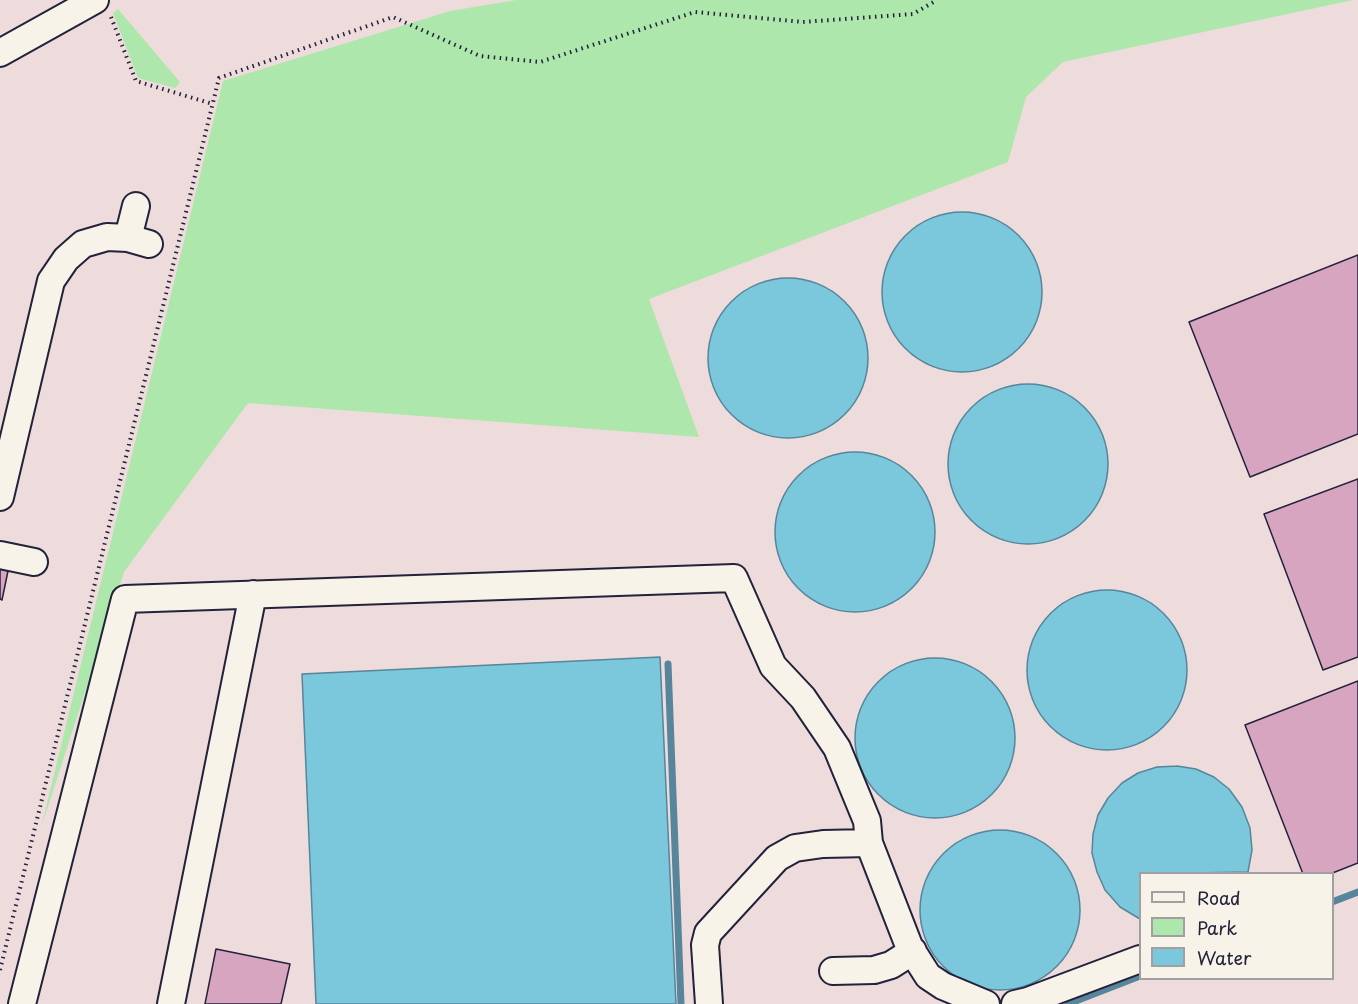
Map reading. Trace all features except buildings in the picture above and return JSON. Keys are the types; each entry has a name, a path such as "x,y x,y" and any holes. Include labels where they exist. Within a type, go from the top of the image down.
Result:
{"street":[{"path":"0,53 101,5"},
{"path":"0,497 51,281 66,258 84,244 106,237 139,241 136,206"},
{"path":"0,555 34,562"},
{"path":"22,1004 125,599 734,578 773,666 803,698 837,748 867,821 869,843 912,951 928,976 943,986 986,1004"},
{"path":"171,1004 253,594"},
{"path":"709,1004 705,945 708,933 777,858 795,848 869,843"},
{"path":"833,971 874,970 891,965 912,951"},
{"path":"1015,1004 1139,959"}],"path":[{"path":"0,970 219,78 393,17 480,56 540,62 695,12 803,22 913,14 937,0"},
{"path":"101,5 135,81 213,104"}],"green space":[{"path":"516,0 1353,0 1063,62 1026,97 1008,162 649,299 699,437 248,403 124,572 41,828 223,81 450,11"},
{"path":"118,9 180,82 175,88 138,78 113,13"}],"water":[{"path":"962,212 992,218 1018,236 1036,262 1042,292 1036,322 1018,348 992,366 962,372 932,366 906,348 888,322 882,292 888,262 906,236 932,218"},
{"path":"788,278 818,284 844,302 862,328 868,358 862,388 844,414 818,432 788,438 758,432 732,414 714,388 708,358 714,328 732,302 758,284"},
{"path":"1028,384 1058,390 1084,408 1102,434 1108,464 1102,494 1084,520 1058,538 1028,544 998,538 972,520 954,494 948,464 954,434 972,408 998,390"},
{"path":"855,452 885,458 911,476 929,502 935,532 929,562 911,588 885,606 855,612 825,606 799,588 781,562 775,532 781,502 799,476 825,458"},
{"path":"1107,590 1137,596 1163,614 1181,640 1187,670 1181,700 1163,726 1137,744 1107,750 1077,744 1051,726 1033,700 1027,670 1033,640 1051,614 1077,596"},
{"path":"660,657 676,1004 316,1004 302,674"},
{"path":"935,658 965,664 991,682 1009,708 1015,738 1009,768 991,794 965,812 935,818 905,812 879,794 861,768 855,738 861,708 879,682 905,664"},
{"path":"1177,766 1196,769 1214,777 1229,789 1242,807 1250,828 1252,850 1248,872 1139,872 1139,918 1120,907 1105,890 1092,853 1093,834 1098,815 1108,798 1122,783 1138,773 1157,767"},
{"path":"1000,830 1030,836 1056,854 1074,880 1080,910 1074,940 1056,966 1030,984 1000,990 970,984 944,966 926,940 920,910 926,880 944,854 970,836"}],"waterway":[{"path":"668,664 681,1004"},
{"path":"1334,901 1358,892"},
{"path":"1068,1004 1139,976"}]}
